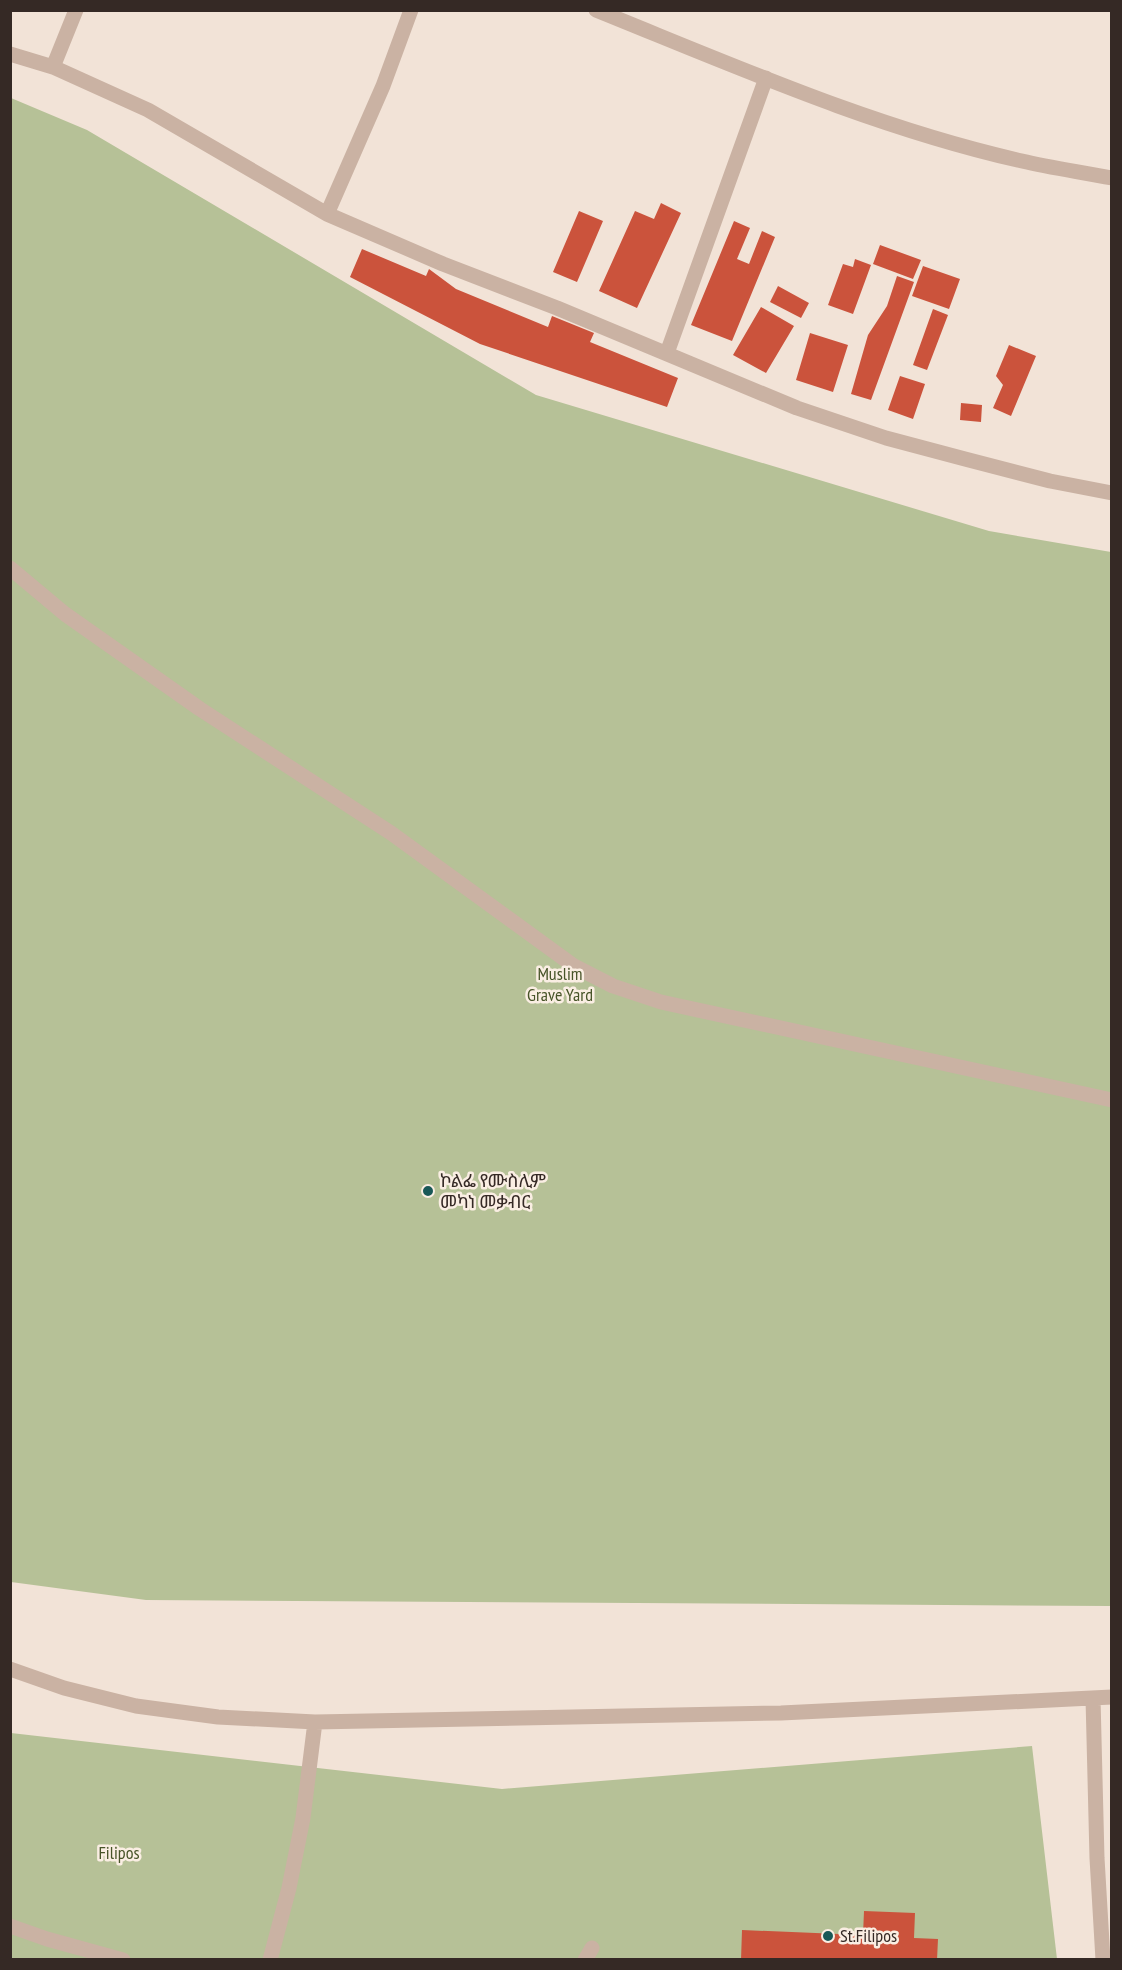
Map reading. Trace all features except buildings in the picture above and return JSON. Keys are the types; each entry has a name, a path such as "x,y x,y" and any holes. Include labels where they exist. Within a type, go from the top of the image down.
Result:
{"street":[{"path":"53,67 76,10"},
{"path":"327,214 383,86 411,10"},
{"path":"596,10 849,109 1023,162 1112,178"},
{"path":"10,54 53,67 148,110 327,214 443,264 797,408 886,438 1050,481 1112,493"},
{"path":"666,353 766,78"},
{"path":"10,568 65,614 162,682 391,833 574,966 613,986 661,1002 1112,1100"},
{"path":"10,1669 64,1688 136,1706 218,1717 315,1722 781,1713 1112,1697"},
{"path":"1093,1698 1097,1858 1103,1959"},
{"path":"270,1959 289,1888 301,1829 315,1722"},
{"path":"10,1926 47,1939 123,1959"}],"green space":[{"name":"Muslim Grave Yard","path":"11,98 87,130 536,395 989,531 1111,552 1111,1606 146,1600 11,1582"},
{"name":"Filipos","path":"11,1733 502,1789 1032,1746 1057,1959 11,1960"}],"place":[{"name":"ኮልፌ የሙስሊም መካነ መቃብር","path":"428,1191"},
{"name":"St.Filipos","path":"828,1936"}]}
